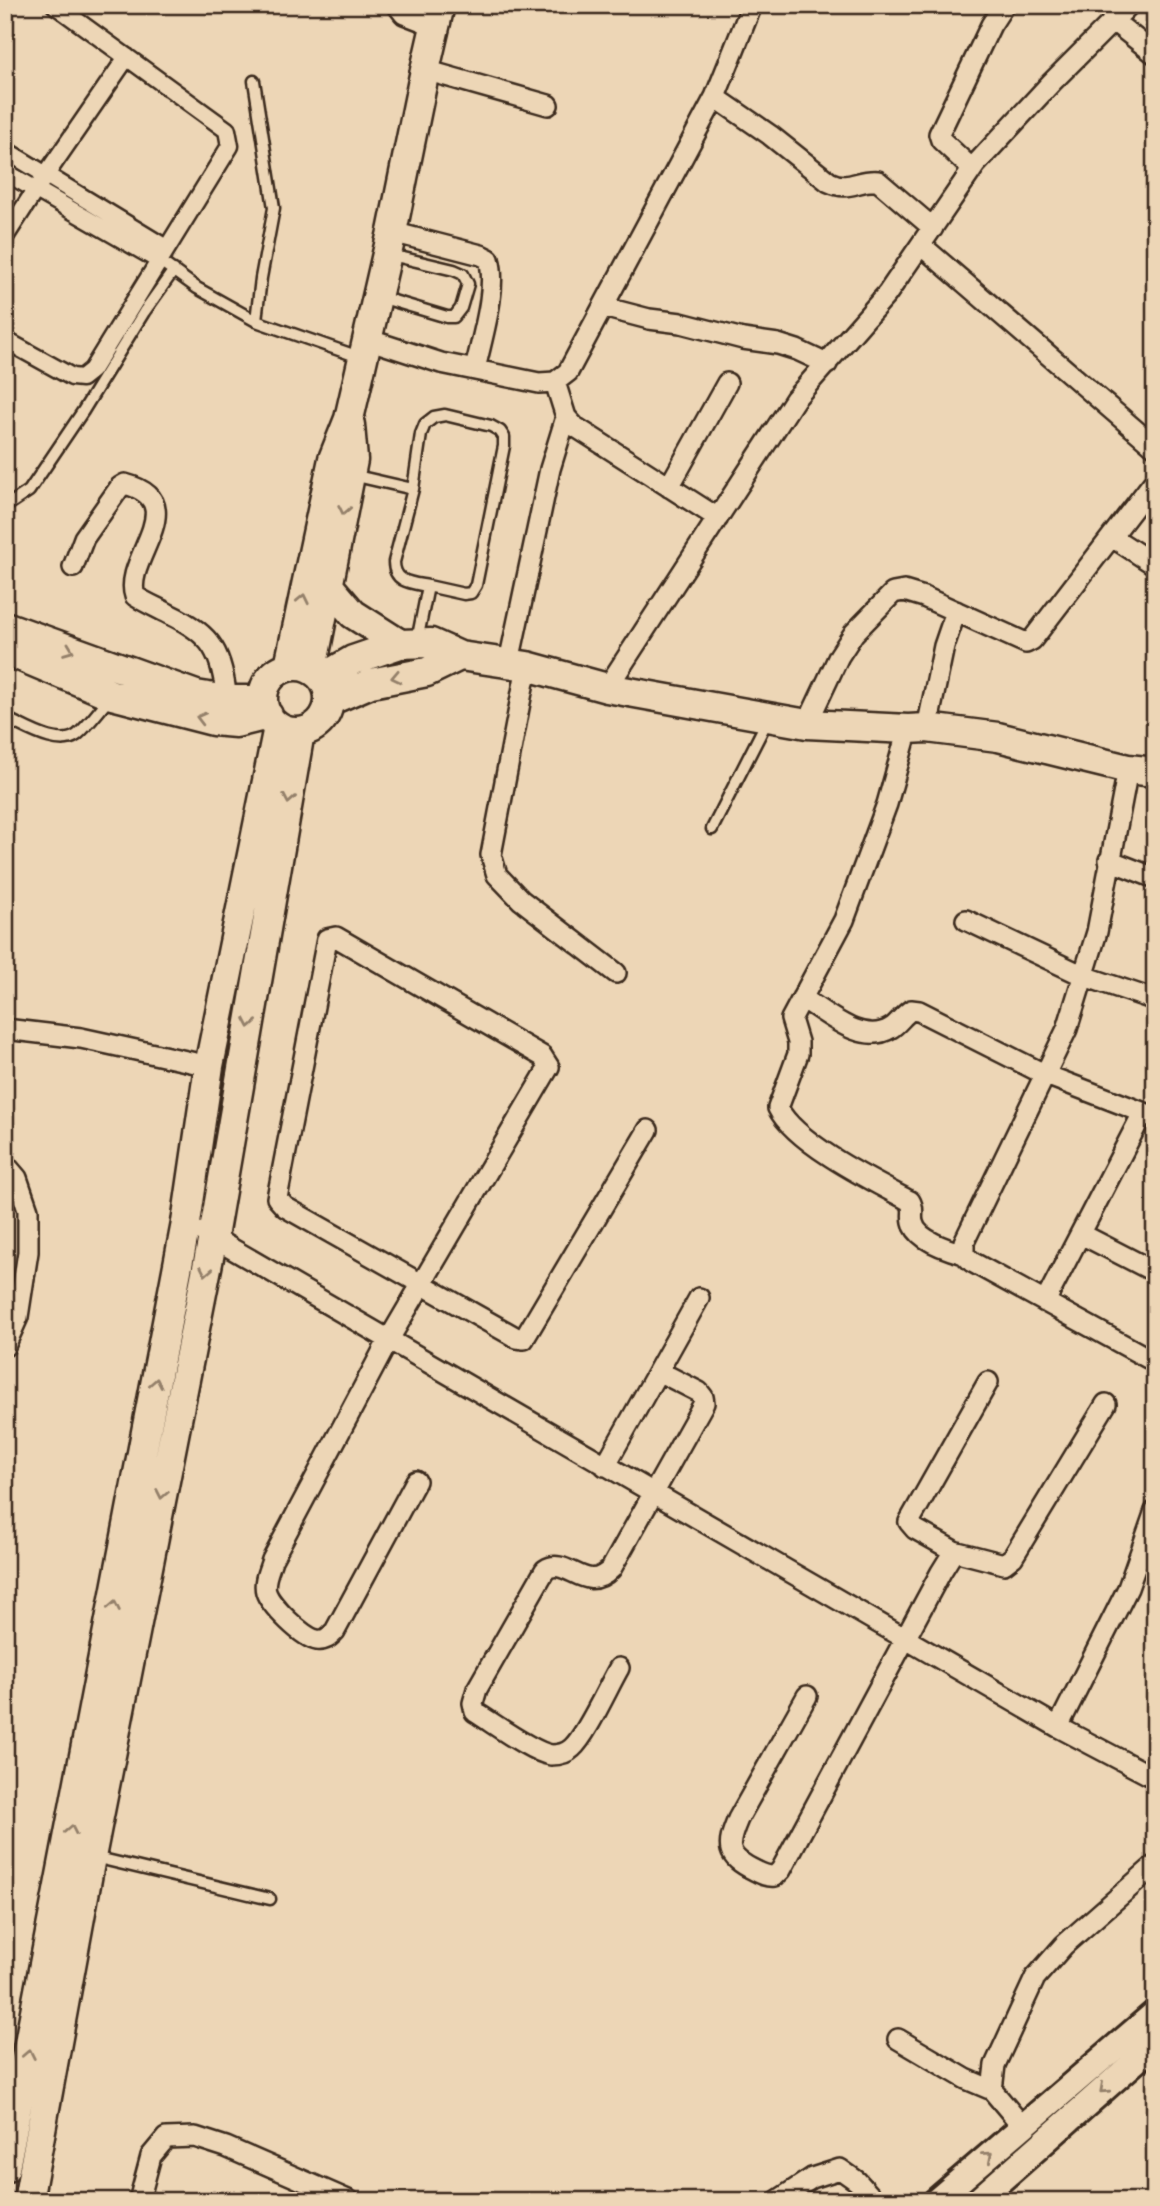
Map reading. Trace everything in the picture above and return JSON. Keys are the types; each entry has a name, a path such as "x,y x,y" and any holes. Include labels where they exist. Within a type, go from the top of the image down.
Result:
{"main road":[{"path":"5,626 196,695 227,700 311,729 320,722 326,712 313,679 333,459 349,419 390,243 438,15"},
{"path":"313,679 351,475 353,460 349,419"},
{"path":"329,586 353,614 408,643 442,647 460,656 518,664 607,688 807,724 917,729 998,737 1142,770"},
{"path":"313,679 353,660 408,643"},
{"path":"5,650 112,695 224,723 277,718"},
{"path":"28,2201 91,1857 213,1237 277,718 264,689 278,670 313,679 371,683 427,672 460,656"},
{"path":"5,2168 13,2090 186,1223 209,1066 277,718"}],"street":[{"path":"5,340 72,377 82,378 92,370 230,146 231,139 227,130 55,5"},
{"path":"397,5 404,14 438,15"},
{"path":"365,349 539,383 555,382 568,372 715,97 752,5"},
{"path":"972,169 941,140 939,134 991,25 1004,5"},
{"path":"607,688 795,399 887,294 972,169 1129,5"},
{"path":"1112,20 1155,54"},
{"path":"5,237 127,57"},
{"path":"425,70 548,106"},
{"path":"715,97 770,135 830,182 840,187 849,187 867,180 878,181 933,228"},
{"path":"5,150 163,254"},
{"path":"5,172 163,254"},
{"path":"390,243 481,254 489,260 492,269 490,292 475,370"},
{"path":"922,246 1155,447"},
{"path":"603,307 743,339 778,344 797,349 827,364"},
{"path":"555,382 566,417 574,426 718,518"},
{"path":"669,488 727,383"},
{"path":"566,417 550,469 518,664 491,855 497,875 521,901 616,973"},
{"path":"807,724 839,656 854,634 893,593 904,591 914,594 1026,643 1032,640 1155,480"},
{"path":"73,567 84,538 120,487 125,484 134,487 150,498 155,507 155,518 132,580 135,596 197,628 206,638 223,669 227,700"},
{"path":"1112,537 1155,565"},
{"path":"956,611 917,729 844,920 791,1020 798,1042 798,1055 778,1108 794,1129 818,1147 910,1201 914,1206 913,1224 919,1233 943,1248 964,1254 972,1262 1155,1363"},
{"path":"964,1254 964,1242 1068,1029 1097,932 1109,860 1142,770"},
{"path":"1109,860 1155,878"},
{"path":"966,920 1084,975 1155,1000"},
{"path":"416,1481 335,1631 328,1639 318,1640 305,1636 281,1613 266,1593 265,1580 272,1560 388,1341 422,1284 549,1067 542,1056 336,937 327,939 277,1198 285,1207 422,1284 517,1338 524,1339 648,1130"},
{"path":"803,998 858,1032 868,1035 892,1028 911,1010 919,1011 1046,1075 1149,1115 1045,1302"},
{"path":"5,1029 81,1038 209,1066"},
{"path":"5,1164 17,1178 28,1210 28,1252 18,1317 5,1346"},
{"path":"186,1223 1058,1727 1155,1778"},
{"path":"1081,1234 1155,1272"},
{"path":"605,1466 699,1298"},
{"path":"619,1668 581,1735 571,1749 561,1754 550,1755 529,1745 475,1712 473,1703 477,1689 545,1570 557,1566 593,1580 602,1578 611,1569 704,1403 699,1392 657,1371"},
{"path":"988,1382 909,1522 915,1529 954,1551 992,1563 1004,1564 1013,1558 1106,1404"},
{"path":"1058,1727 1128,1588 1155,1511"},
{"path":"807,1696 730,1836 730,1852 738,1862 768,1877 781,1870 954,1551"},
{"path":"992,2090 995,2066 1035,1978 1064,1945 1155,1865"},
{"path":"936,2201 1155,2013"},
{"path":"898,2039 966,2079 992,2090 1023,2127"},
{"path":"978,2201 1155,2044"},
{"path":"139,2201 151,2156 166,2138 194,2137 226,2147 350,2201"},
{"path":"777,2201 812,2178 840,2169 857,2181 875,2201"}],"lane":[{"path":"254,81 274,208 256,321"},
{"path":"376,296 454,317 461,308 468,284 463,274 390,243"},
{"path":"163,254 174,270 197,288 256,321 365,349"},
{"path":"5,508 29,491 174,270"},
{"path":"445,415 491,426 500,431 504,446 476,585 471,593 464,594 428,586 400,579 394,571 413,489 421,434 425,424 434,417 445,415"},
{"path":"351,475 413,489"},
{"path":"408,643 428,586"},
{"path":"5,718 51,737 66,740 77,734 112,695"},
{"path":"712,829 769,717"},
{"path":"91,1857 270,1899"}]}
